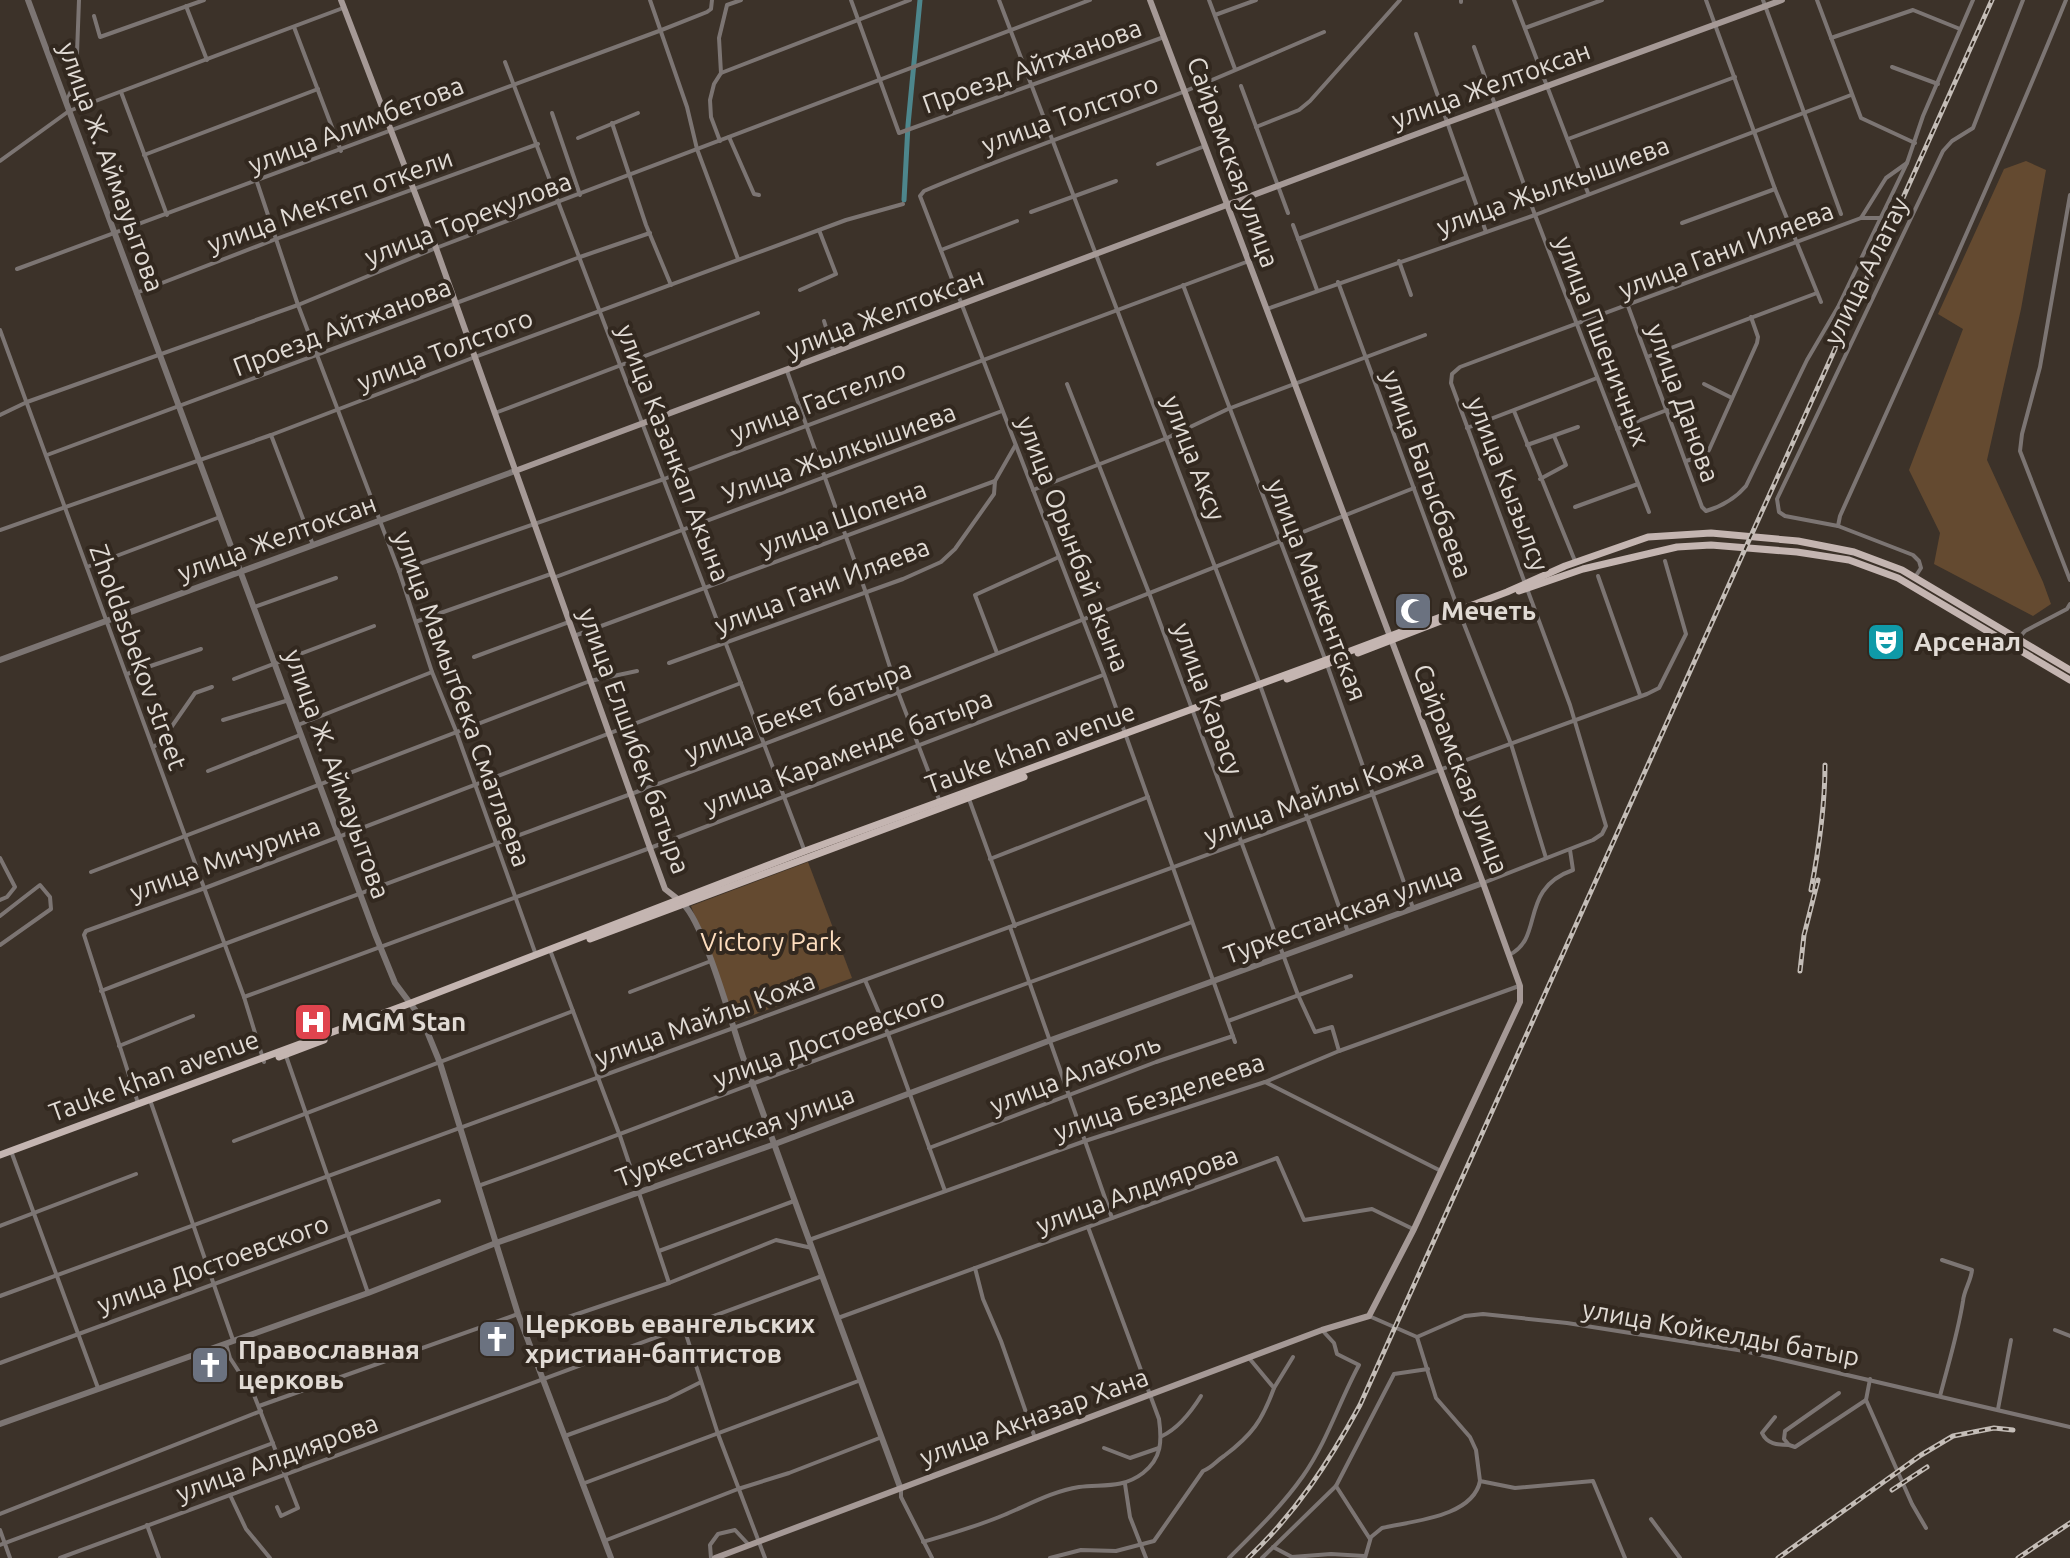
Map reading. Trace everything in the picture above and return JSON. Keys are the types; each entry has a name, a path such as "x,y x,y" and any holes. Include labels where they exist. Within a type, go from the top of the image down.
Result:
{"main road":[{"name":"Сайрамская улица","path":"1150,0 1520,986"},
{"name":"улица Желтоксан","path":"515,471 1715,24 1764,3 1782,0"},
{"name":"улица Елшибек батыра","path":"343,4 436,248 665,889 681,902"},
{"name":"Tauke khan avenue","path":"1528,586 1576,563 1648,537 1711,533 1798,541 1854,552 1915,577 2018,639 2070,680"},
{"name":"Tauke khan avenue","path":"12,1152 284,1053 1459,611 1528,586 1618,560 1677,547 1711,545 1849,560 1898,578 2070,670"},
{"path":"1369,1316 1414,1229 1520,1002 1520,986"},
{"name":"Tauke khan avenue","path":"0,1157 150,1101"},
{"name":"улица Акназар Хана","path":"713,1558 1322,1330 1369,1316"}],"street":[{"name":"улица Ж. Аймауытова","path":"28,0 380,948 395,983 422,1019 440,1063 524,1332 611,1558"},
{"path":"66,102 76,80 79,0"},
{"path":"94,16 100,37 204,0"},
{"path":"650,0 687,107 697,149 738,260"},
{"name":"улица Алимбетова","path":"17,269 659,31 707,12 711,9 712,0"},
{"path":"721,73 719,38 727,5 741,0"},
{"path":"851,0 878,79"},
{"path":"720,141 711,117 710,100 721,73 910,0"},
{"name":"улица Аксу","path":"999,0 1261,687 1348,932"},
{"name":"улица Торекулова","path":"0,415 27,402 298,305 436,248 1090,0"},
{"path":"1209,0 1235,69"},
{"path":"1215,15 1256,0"},
{"path":"1256,127 1291,114 1310,101 1400,0"},
{"path":"1514,0 1588,193"},
{"path":"1525,28 1602,0"},
{"path":"1706,0 1775,189 1821,302"},
{"path":"1817,0 1859,115 1864,121 1915,143"},
{"path":"1881,218 1907,163 1923,116 1973,0"},
{"name":"улица Алатау","path":"1915,577 1921,568 1913,555 1838,526 1785,516 1779,512 1777,499 1943,151 1952,141 1973,128 2023,0"},
{"path":"1838,526 1999,162 2066,0"},
{"path":"1764,3 1841,214"},
{"path":"0,161 69,111 294,27 343,4"},
{"path":"186,6 207,60"},
{"path":"1831,38 1913,10 1961,29"},
{"path":"294,27 341,151"},
{"name":"улица Толстого","path":"920,196 924,191 988,164 1186,91 1324,32"},
{"path":"1416,34 1486,232"},
{"name":"Проезд Айтжанова","path":"878,79 897,131 902,133 1164,37"},
{"name":"улица Пшеничных","path":"1474,47 1649,512"},
{"name":"улица Казанкап Акына","path":"505,62 806,855"},
{"path":"1892,67 1938,84"},
{"path":"1568,139 1735,77"},
{"path":"1241,86 1288,213"},
{"path":"144,155 318,89"},
{"path":"121,92 167,215"},
{"name":"улица Жылкышиева","path":"1267,309 1535,215 1851,95"},
{"path":"552,113 580,195"},
{"path":"578,138 638,113"},
{"path":"612,123 671,285"},
{"path":"729,137 754,194 759,195"},
{"name":"улица Мектеп откели","path":"136,293 538,144"},
{"path":"1158,164 1206,145"},
{"path":"1861,218 1886,178 1907,163"},
{"path":"1298,239 1466,177"},
{"path":"1031,212 1116,181"},
{"name":"улица Мамытбека Сматлаева","path":"257,182 298,305 399,571 432,672 536,956"},
{"path":"1682,223 1775,189"},
{"path":"2070,195 2040,367 2020,451 2070,580"},
{"name":"улица Орынбай акына","path":"920,196 1104,674 1234,1039"},
{"name":"улица Толстого","path":"0,530 271,435 819,230 903,204"},
{"name":"улица Гани Иляева","path":"1452,374 1460,367 1861,218 1881,218"},
{"name":"улица Данова","path":"1628,306 1702,507 1706,511 1721,507 1746,486 1881,218"},
{"path":"941,250 1017,221"},
{"path":"1293,225 1317,290"},
{"path":"800,290 836,274 819,230"},
{"name":"Проезд Айтжанова","path":"47,455 650,233"},
{"name":"улица Гастелло","path":"399,571 664,479 1249,261"},
{"path":"1399,261 1411,295"},
{"name":"улица Багысбаева","path":"1338,282 1511,744 1546,858"},
{"name":"улица Манкентская","path":"1183,285 1326,662 1413,908"},
{"path":"1647,357 1817,293"},
{"path":"495,413 758,313"},
{"path":"1686,461 1707,454 1758,340 1751,317"},
{"path":"824,321 834,353"},
{"name":"Zholdasbekov street","path":"0,330 225,943 263,1060"},
{"path":"1033,490 1167,438 1228,409 1425,335"},
{"path":"787,371 898,692 941,805"},
{"name":"улица Кызылсу","path":"1452,374 1451,383 1575,721 1606,826 1602,834 1570,850"},
{"path":"1467,428 1597,378"},
{"name":"улица Карасу","path":"1067,384 1194,712 1282,956 1315,1032 1332,1027 1339,1051"},
{"path":"1704,384 1732,398"},
{"path":"1617,429 1667,410"},
{"name":"Улица Жылкышиева","path":"552,576 1002,411"},
{"path":"1514,411 1576,563"},
{"path":"1527,445 1578,427"},
{"path":"271,435 313,545"},
{"path":"1540,479 1566,465 1554,436"},
{"path":"995,481 1016,445"},
{"name":"улица Желтоксан","path":"0,660 515,471"},
{"name":"улица Гани Иляева","path":"669,663 866,593 941,562 955,549 994,494 995,481"},
{"name":"улица Шопена","path":"574,636 995,481"},
{"path":"1575,507 1638,484"},
{"name":"улица Бекет батыра","path":"101,991 763,744 1083,621 1414,488"},
{"path":"87,567 220,517"},
{"path":"997,654 975,595 1059,557"},
{"name":"улица Майлы Кожа","path":"0,1296 1647,694 1659,688 1686,634 1665,561"},
{"path":"417,622 552,576"},
{"path":"1598,576 1640,695"},
{"path":"254,607 336,578"},
{"path":"2018,639 2025,631 2067,609 2070,604"},
{"path":"474,657 569,622"},
{"path":"234,679 374,626"},
{"path":"127,674 201,649"},
{"path":"91,872 590,681 637,671"},
{"path":"298,725 432,672"},
{"name":"улица Караменде батыра","path":"244,997 650,848 1104,674"},
{"name":"улица Мичурина","path":"101,991 84,935 91,927 205,888 741,683"},
{"path":"153,747 161,742 195,693 212,687"},
{"path":"223,720 289,700"},
{"path":"208,771 302,734"},
{"path":"968,795 1112,1218"},
{"path":"990,859 1148,797"},
{"path":"1483,883 1570,850 1573,870 1556,876 1539,894 1527,938 1519,950 1509,955"},
{"path":"0,858 15,887 0,900"},
{"name":"Туркестанская улица","path":"0,1424 368,1293 496,1243 775,1144 1483,883"},
{"path":"0,916 40,885 50,897 51,909 0,945"},
{"name":"улица Елшибек батыра","path":"681,902 692,913 711,961 794,1201 900,1487"},
{"name":"улица Достоевского","path":"478,1186 1192,922"},
{"path":"550,951 599,1077 669,1283"},
{"path":"630,992 711,961"},
{"path":"1228,1021 1351,976"},
{"path":"865,980 945,1191"},
{"name":"улица Безделеева","path":"809,1240 1085,1141 1265,1082 1339,1051 1520,986"},
{"path":"101,991 138,1103"},
{"path":"234,1141 573,1011"},
{"path":"119,1046 193,1016"},
{"name":"улица Алаколь","path":"929,1148 1069,1095 1234,1039"},
{"path":"284,1053 368,1293"},
{"path":"1265,1082 1441,1171"},
{"path":"150,1101 214,1283 230,1358 252,1390 298,1508 281,1516 277,1507"},
{"path":"12,1152 98,1388"},
{"name":"улица Алдиярова","path":"838,1318 1277,1158 1304,1220 1372,1209 1414,1229"},
{"path":"0,1226 136,1174"},
{"name":"улица Достоевского","path":"0,1363 439,1201"},
{"path":"659,1251 794,1201"},
{"path":"923,1542 1074,1488 1100,1488 1124,1483 1148,1468 1162,1447 1159,1419 1088,1227"},
{"path":"524,1332 669,1283 776,1240 813,1249"},
{"path":"1940,1396 1972,1274 1967,1267 1942,1260"},
{"path":"975,1268 983,1299 1035,1438"},
{"name":"улица Алдиярова","path":"60,1558 543,1382 822,1276"},
{"path":"0,1514 260,1409 518,1314"},
{"path":"1273,1547 1292,1557 1331,1554 1365,1557 1370,1539 1382,1528 1458,1509 1470,1502 1478,1491 1480,1481 1476,1450 1470,1437 1436,1398 1415,1336 1369,1316"},
{"name":"улица Койкелды батыр","path":"1415,1336 1465,1316 1502,1316 1567,1323 1744,1351 2070,1427"},
{"path":"684,1328 718,1434 765,1558"},
{"path":"1229,1558 1270,1517 1304,1475 1359,1365 1337,1354 1334,1343 1322,1330"},
{"path":"2055,1330 2070,1336"},
{"path":"1998,1409 2011,1340"},
{"path":"1050,1558 1067,1552 1116,1551 1154,1541 1203,1471 1215,1466 1249,1436 1262,1418 1274,1388 1293,1357"},
{"path":"1249,1358 1274,1388"},
{"path":"1262,1558 1336,1486 1394,1374 1428,1369"},
{"path":"1870,1379 1866,1400 1912,1504 1926,1528"},
{"path":"582,1484 861,1380"},
{"path":"565,1436 667,1399 701,1382"},
{"path":"1789,1445 1784,1439 1785,1431 1839,1393"},
{"path":"1162,1436 1176,1428 1201,1396"},
{"path":"1775,1417 1762,1433 1765,1439 1770,1443 1795,1447 1866,1400"},
{"path":"604,1541 882,1437"},
{"path":"2,1544 273,1443"},
{"path":"1104,1448 1130,1458 1162,1447"},
{"path":"1480,1481 1515,1488 1593,1481 1625,1558"},
{"path":"1124,1483 1130,1517 1146,1558"},
{"path":"1336,1486 1370,1539"},
{"path":"900,1487 901,1497 932,1558"},
{"path":"230,1495 246,1529 270,1558"},
{"path":"1651,1519 1680,1558"},
{"path":"147,1525 159,1558"},
{"path":"0,1530 2,1544 10,1558"},
{"path":"713,1558 710,1545 718,1534 735,1530 749,1545"}],"green space":[{"path":"2026,161 2046,170 2021,309 1987,460 2051,604 2033,616 1934,564 1940,533 1909,470 1963,329 1938,314 2004,169"},
{"name":"Victory Park","path":"808,862 852,978 735,1022 691,906"}],"waterway":[{"path":"904,200 920,0"}],"railway":[{"path":"1248,1558 1310,1486 1360,1405 1992,0"},
{"path":"1811,890 1821,828 1825,765"},
{"path":"1800,971 1804,935 1818,880"},
{"path":"1778,1558 1921,1455 1953,1436 1994,1428 2013,1430"},
{"path":"1892,1490 1927,1467"},
{"path":"2018,1558 2070,1523"}],"place":[{"name":"Мечеть","path":"1413,611"},
{"name":"Арсенал","path":"1886,642"},
{"name":"MGM Stan","path":"313,1022"},
{"name":"Церковь евангельских христиан-баптистов","path":"497,1339"},
{"name":"Православная церковь","path":"210,1365"}]}
